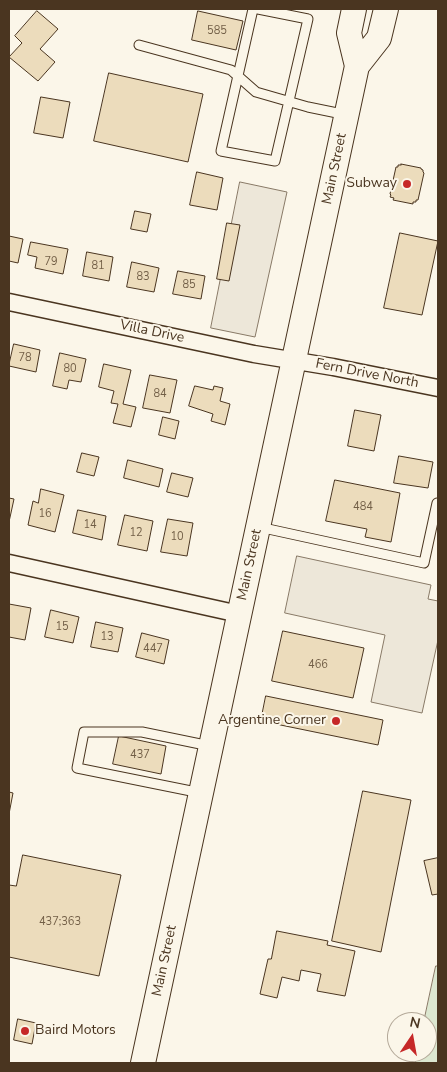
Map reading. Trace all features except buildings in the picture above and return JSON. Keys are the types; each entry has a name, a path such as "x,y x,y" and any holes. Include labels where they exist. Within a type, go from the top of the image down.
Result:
{"main road":[{"name":"Main Street","path":"143,1063 347,116 357,66 349,33 354,9"},
{"name":"Main Street","path":"357,66 379,38 386,9"}],"street":[{"name":"Villa Drive","path":"9,302 254,354 295,360"},
{"name":"Fern Drive North","path":"295,360 438,388"},
{"path":"9,563 239,614"}],"lane":[{"path":"253,9 221,151 275,162 308,20 258,9"},
{"path":"140,45 231,70 256,92 347,116"},
{"path":"258,527 424,562 437,503"},
{"path":"201,793 77,768 84,732 142,732 211,746"}],"green space":[{"path":"436,966 438,966 438,1063 415,1063 437,1062 437,1012 426,1012"}],"shaded area":[{"path":"240,182 287,192 255,337 211,328"},
{"path":"297,556 431,585 428,599 438,601 438,640 422,713 371,702 385,635 285,613"}],"place":[{"name":"Subway","path":"407,184"},
{"name":"Argentine Corner","path":"336,721"},
{"name":"Baird Motors","path":"25,1031"}]}
